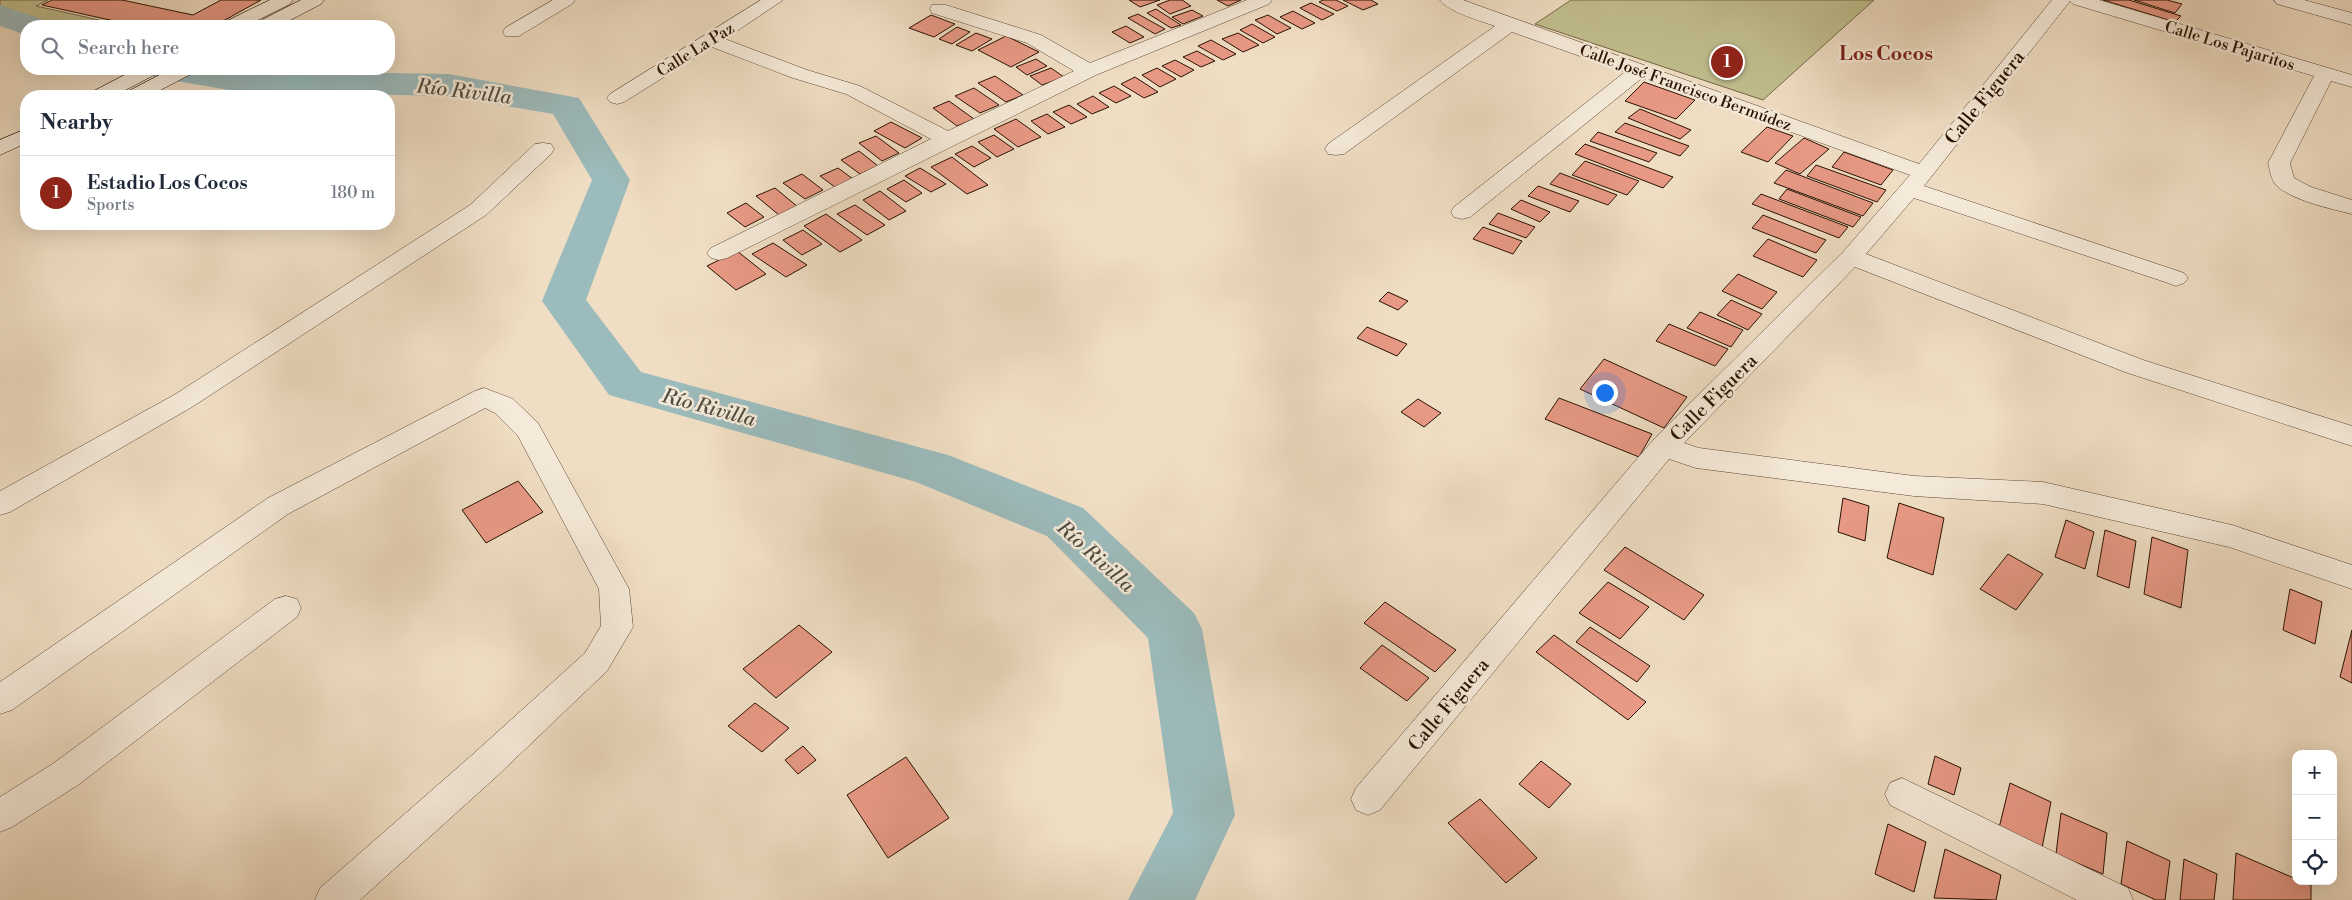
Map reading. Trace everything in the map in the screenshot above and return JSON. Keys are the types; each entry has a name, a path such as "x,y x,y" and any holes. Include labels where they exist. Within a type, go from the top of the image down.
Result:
{"street":[{"path":"244,20 284,0"},
{"path":"277,20 315,0"},
{"path":"512,32 566,0"},
{"name":"Calle La Paz","path":"616,98 774,0"},
{"path":"719,253 948,139 1220,9 1264,0"},
{"name":"Calle José Francisco Bermúdez","path":"1449,0 1469,10 1640,70 1916,180 2176,278"},
{"name":"Calle Figuera","path":"1368,799 1664,446 1851,257 2062,0"},
{"name":"Calle Los Pajaritos","path":"2079,0 2352,81"},
{"path":"2283,0 2352,19"},
{"path":"939,9 1034,39 1089,71"},
{"path":"1336,149 1510,24"},
{"path":"710,40 800,74 853,90 948,139"},
{"path":"1462,212 1640,70"},
{"path":"2326,74 2279,163 2284,181 2303,192 2352,207"},
{"path":"111,90 139,75"},
{"path":"146,90 174,75"},
{"path":"0,149 20,138"},
{"path":"0,504 183,401 478,210 543,149"},
{"path":"0,166 20,156"},
{"path":"1851,257 2134,366 2352,436"},
{"path":"0,700 278,506 484,397 504,406 528,430 614,589 617,627 596,662 484,766 333,900"},
{"path":"1664,446 1696,458 1914,486 2043,494 2082,501 2232,536 2352,577"},
{"path":"0,816 66,774 286,608"},
{"path":"1902,794 2115,900"}],"shaded area":[{"path":"0,0 48,0 36,6 99,20 25,20 0,10"},
{"path":"1571,0 1874,0 1763,100 1535,24"}],"building":[{"path":"52,0 122,0 193,15 221,0 261,0 225,20 110,20 42,5"},
{"path":"1129,0 1160,0 1140,7"},
{"path":"1170,0 1182,0 1191,6 1170,14 1157,5"},
{"path":"1217,0 1241,0 1228,6"},
{"path":"1323,0 1336,0 1348,6 1337,11 1319,2"},
{"path":"1343,0 1371,0 1378,4 1363,10"},
{"path":"2103,0 2129,0 2181,16 2175,22"},
{"path":"2134,0 2167,0 2182,4 2175,13"},
{"path":"1311,3 1334,14 1322,20 1300,8"},
{"path":"1156,9 1181,25 1171,28 1147,13"},
{"path":"1192,10 1203,16 1183,24 1172,17"},
{"path":"1293,11 1315,23 1302,29 1280,17"},
{"path":"1138,14 1165,29 1155,34 1128,18"},
{"path":"931,15 955,24 934,37 909,28"},
{"path":"1268,15 1291,28 1277,34 1255,20"},
{"path":"1252,24 1275,37 1263,43 1240,30"},
{"path":"1126,26 1144,37 1130,43 1112,32"},
{"path":"957,27 970,32 952,44 939,39"},
{"path":"976,33 992,39 972,51 956,45"},
{"path":"1238,33 1259,45 1243,52 1222,39"},
{"path":"1006,36 1039,52 1011,67 978,50"},
{"path":"1211,40 1236,54 1223,60 1198,46"},
{"path":"1197,51 1215,61 1201,67 1183,57"},
{"path":"1036,59 1047,66 1027,75 1016,67"},
{"path":"1175,60 1194,70 1181,77 1162,66"},
{"path":"1051,68 1064,77 1042,85 1030,76"},
{"path":"1157,68 1176,79 1160,87 1142,75"},
{"path":"995,76 1023,95 1006,102 978,83"},
{"path":"1135,77 1158,92 1144,98 1121,84"},
{"path":"1644,82 1695,100 1676,119 1625,101"},
{"path":"1114,86 1131,96 1116,103 1099,93"},
{"path":"974,88 999,105 980,113 955,96"},
{"path":"1093,96 1109,107 1092,114 1077,104"},
{"path":"949,101 974,119 957,126 933,108"},
{"path":"1069,105 1087,117 1071,124 1053,112"},
{"path":"1640,109 1691,130 1680,139 1628,118"},
{"path":"1047,114 1065,127 1048,134 1031,121"},
{"path":"1016,119 1041,137 1018,147 994,129"},
{"path":"891,122 922,138 905,148 874,131"},
{"path":"1625,123 1689,146 1680,156 1615,132"},
{"path":"1767,127 1793,136 1768,162 1741,152"},
{"path":"1598,132 1657,153 1649,162 1590,141"},
{"path":"994,135 1014,149 997,157 978,142"},
{"path":"876,136 899,153 882,161 859,143"},
{"path":"1804,138 1829,149 1800,174 1775,163"},
{"path":"1585,144 1673,177 1663,188 1575,154"},
{"path":"972,146 991,158 974,167 955,154"},
{"path":"859,151 878,166 860,174 841,160"},
{"path":"1844,152 1893,170 1881,185 1832,167"},
{"path":"952,157 988,185 967,194 931,167"},
{"path":"1585,161 1639,181 1627,195 1572,175"},
{"path":"1816,165 1886,190 1877,202 1807,176"},
{"path":"838,168 853,179 835,187 820,176"},
{"path":"920,168 946,184 931,192 905,176"},
{"path":"1786,170 1873,203 1863,216 1774,183"},
{"path":"1560,173 1617,195 1608,205 1550,184"},
{"path":"802,174 823,190 805,199 783,183"},
{"path":"904,180 922,193 906,202 887,189"},
{"path":"1538,186 1579,201 1570,212 1528,196"},
{"path":"775,188 798,207 779,215 756,196"},
{"path":"1787,189 1861,217 1853,227 1779,199"},
{"path":"880,191 906,211 889,220 863,200"},
{"path":"1761,194 1848,227 1839,238 1752,204"},
{"path":"1521,200 1550,212 1540,222 1511,209"},
{"path":"746,203 764,217 745,227 727,213"},
{"path":"855,205 885,225 867,235 837,214"},
{"path":"1498,213 1535,227 1526,238 1489,224"},
{"path":"826,214 862,240 840,252 804,226"},
{"path":"1763,215 1826,240 1816,253 1752,228"},
{"path":"1483,227 1522,241 1513,254 1473,239"},
{"path":"803,230 822,244 802,255 783,240"},
{"path":"1768,239 1817,260 1803,277 1753,256"},
{"path":"773,243 807,265 786,277 752,254"},
{"path":"737,251 766,274 736,290 707,266"},
{"path":"1738,274 1777,292 1762,309 1722,291"},
{"path":"1388,292 1408,301 1398,310 1379,301"},
{"path":"1731,300 1762,314 1748,330 1717,315"},
{"path":"1700,312 1743,330 1731,347 1687,328"},
{"path":"1669,324 1728,349 1715,366 1656,341"},
{"path":"1367,327 1407,344 1397,356 1357,338"},
{"path":"1604,359 1687,397 1664,428 1580,389"},
{"path":"1559,398 1652,434 1639,457 1545,419"},
{"path":"1418,399 1441,413 1424,427 1401,412"},
{"path":"518,481 543,512 486,543 462,510"},
{"path":"1843,498 1869,506 1865,541 1838,532"},
{"path":"1899,503 1944,518 1933,575 1887,558"},
{"path":"2066,520 2094,532 2085,569 2055,557"},
{"path":"2105,530 2136,541 2129,588 2097,576"},
{"path":"2152,537 2188,550 2181,608 2144,594"},
{"path":"1625,547 1704,595 1684,620 1604,570"},
{"path":"2008,554 2043,574 2016,610 1980,589"},
{"path":"1608,582 1649,607 1620,639 1579,613"},
{"path":"2290,589 2322,602 2315,644 2283,630"},
{"path":"1385,602 1456,650 1435,672 1364,623"},
{"path":"799,625 832,652 776,698 743,669"},
{"path":"1590,627 1650,666 1637,682 1576,642"},
{"path":"2352,630 2352,683 2340,677"},
{"path":"1554,635 1646,702 1628,720 1536,652"},
{"path":"1382,645 1429,678 1407,701 1360,668"},
{"path":"755,703 789,728 762,752 728,726"},
{"path":"803,746 816,760 798,774 785,760"},
{"path":"1935,756 1961,768 1954,795 1928,784"},
{"path":"906,757 949,818 888,858 847,795"},
{"path":"1541,761 1571,784 1549,808 1519,784"},
{"path":"2010,783 2051,802 2042,848 1999,828"},
{"path":"1480,799 1537,858 1506,883 1448,823"},
{"path":"2061,813 2107,833 2103,874 2056,854"},
{"path":"1888,824 1926,842 1914,892 1875,874"},
{"path":"2127,841 2170,861 2165,900 2156,900 2121,884"},
{"path":"1945,849 2001,875 1996,900 1934,898"},
{"path":"2236,853 2292,877 2292,885 2311,885 2311,900 2233,900"},
{"path":"2184,859 2217,874 2214,900 2180,900"}],"waterway":[{"name":"Río Rivilla","path":"0,15 20,22"},
{"name":"Río Rivilla","path":"202,75 241,81 449,85 566,106 611,180 564,301 625,384 931,468 1065,522 1174,629 1204,815 1161,900"}],"place":[{"name":"Estadio Los Cocos","path":"1727,62"}],"district":[{"name":"Los Cocos","path":"1886,53"}]}
